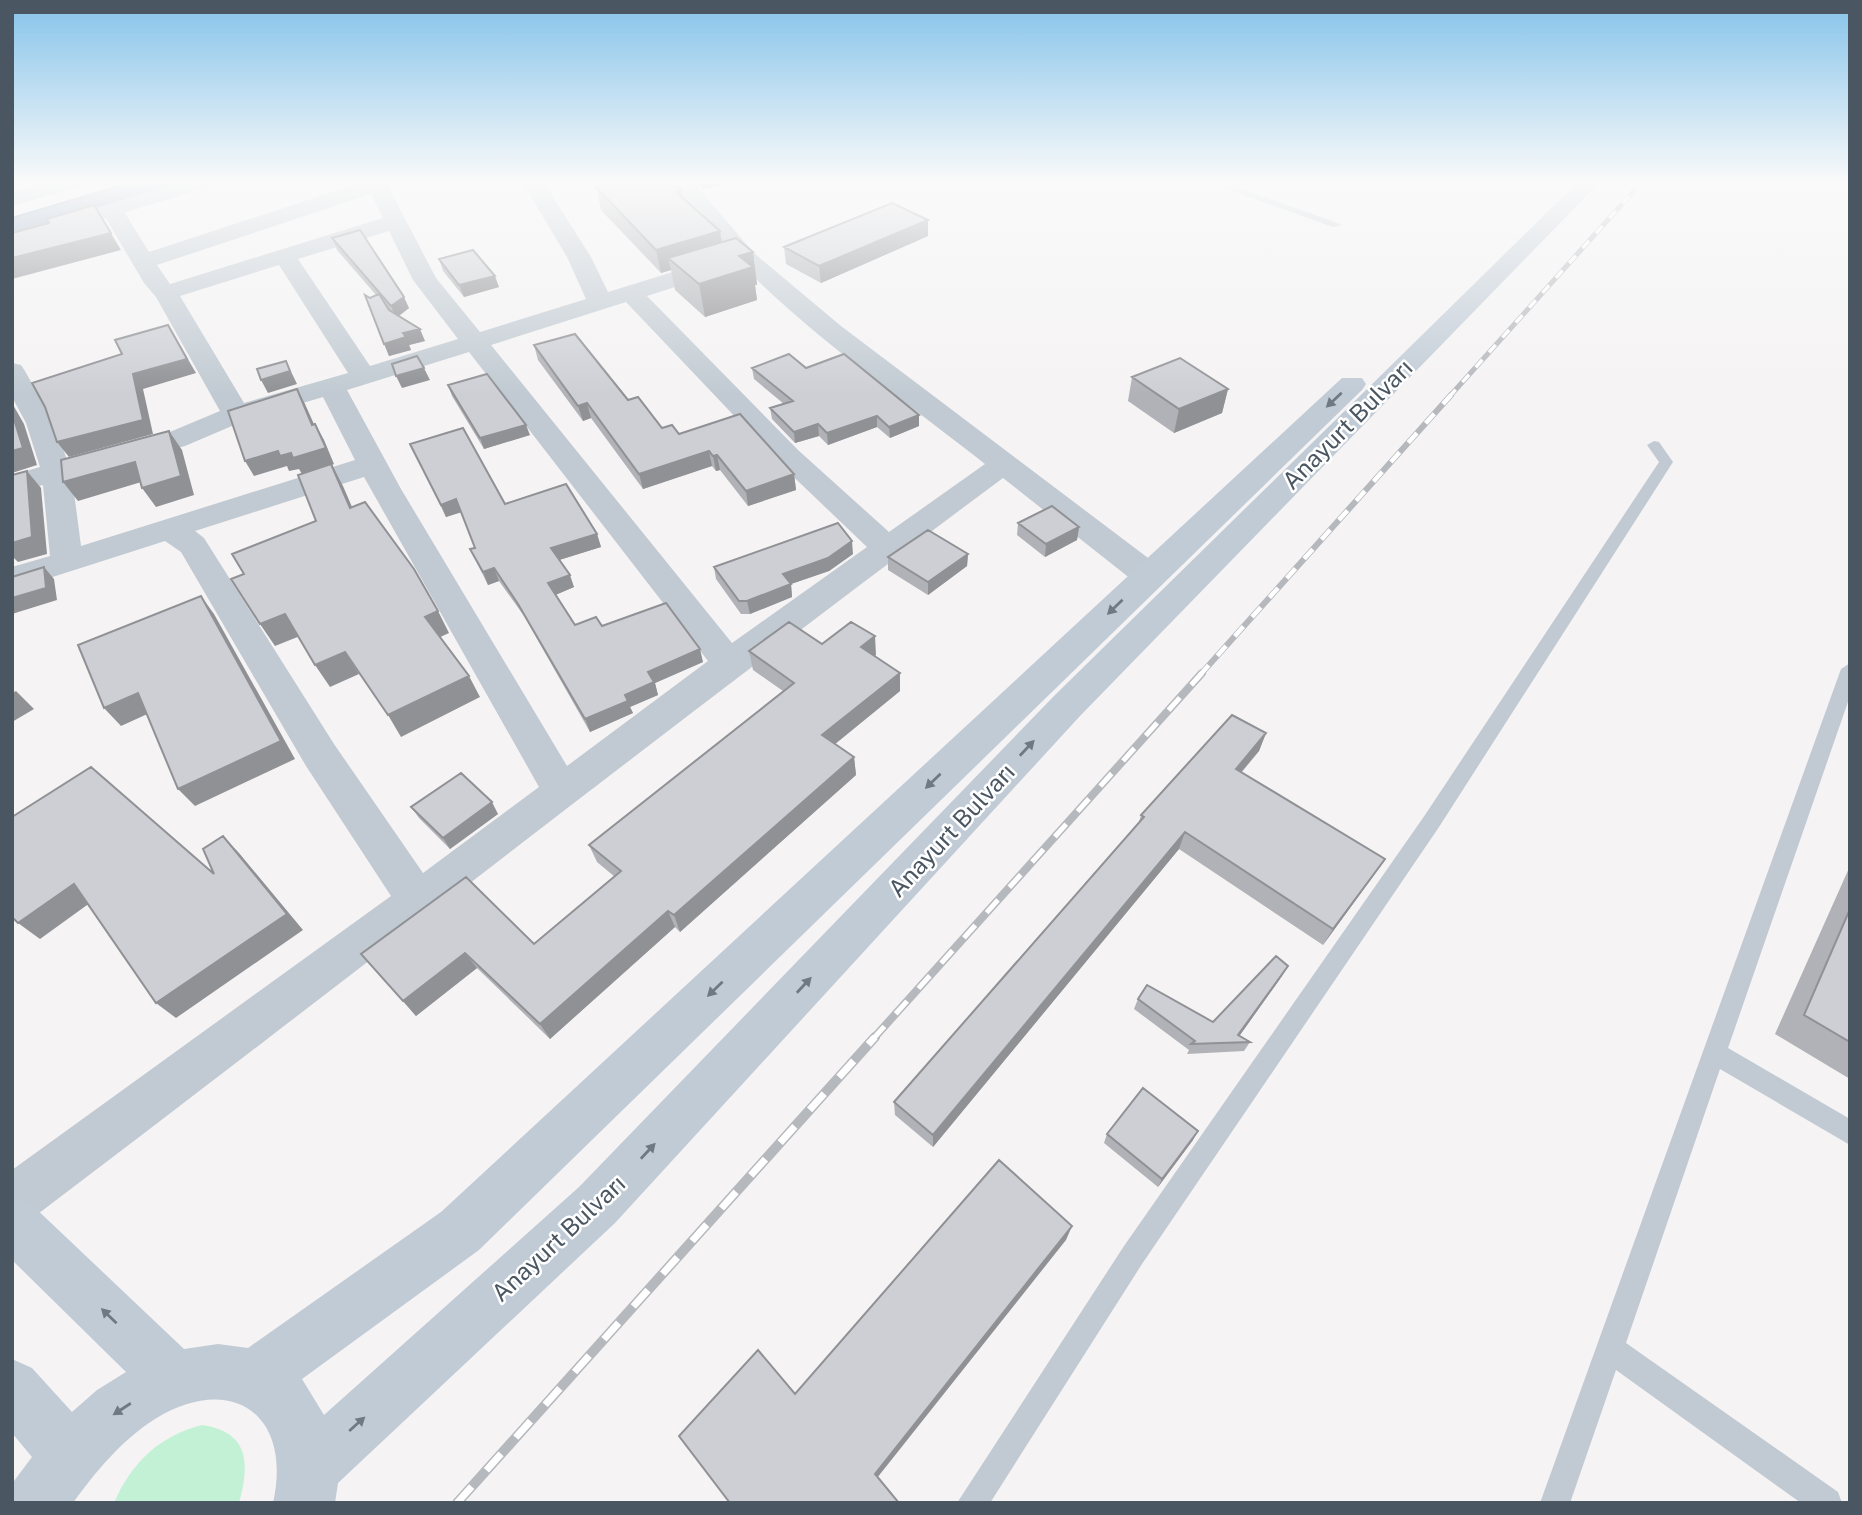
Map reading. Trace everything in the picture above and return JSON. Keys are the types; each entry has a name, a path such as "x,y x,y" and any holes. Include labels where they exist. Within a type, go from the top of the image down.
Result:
{"main road":[{"name":"Anayurt Bulvarı","path":"254,1379 460,1231 1487,254"},
{"name":"Anayurt Bulvarı","path":"306,1486 597,1205 1068,706 1519,254"},
{"path":"12,1223 176,1381"},
{"path":"36,1503 69,1455 110,1417 152,1389 195,1374 234,1372 268,1383 292,1408 306,1444 306,1486"},
{"path":"12,1388 69,1455"}],"street":[{"path":"139,254 156,283 166,293 236,414"},
{"path":"144,261 166,254"},
{"path":"166,293 288,254"},
{"path":"411,254 425,280 473,343 729,663"},
{"path":"577,254 600,302"},
{"path":"742,254 832,331 1002,465 1148,575"},
{"path":"284,255 364,377"},
{"path":"12,484 175,440 236,414 746,258"},
{"path":"630,292 788,456 889,550"},
{"path":"12,371 40,423 56,471 67,562"},
{"path":"331,386 370,465 509,694 561,791"},
{"path":"12,579 370,465"},
{"path":"12,1202 418,901 729,663 889,550 1002,465"},
{"path":"169,529 193,545 320,755 418,901"}],"lane":[{"path":"972,1503 1133,1255 1432,821 1666,462 1654,445"},
{"path":"1555,1503 1850,669"},
{"path":"1713,1052 1850,1133"},
{"path":"1609,1348 1827,1503"}],"green space":[{"path":"202,1425 229,1435 237,1442 242,1452 245,1463 239,1503 114,1503 129,1475 148,1453 172,1436"}],"building":[{"path":"12,254 29,254 12,258"},
{"path":"346,254 376,254 404,297 391,306"},
{"path":"459,254 476,254 495,276 459,285 439,259"},
{"path":"683,254 747,254 739,256 753,267 699,284 668,258"},
{"path":"796,254 848,254 819,266"},
{"path":"379,294 389,310 420,329 403,333 406,337 384,344 365,295 370,298"},
{"path":"168,325 187,359 133,374 143,420 57,442 45,407 32,383 122,354 115,340"},
{"path":"575,334 628,400 638,397 662,428 672,425 679,434 740,414 794,474 746,491 717,455 713,456 709,451 639,474 587,403 578,406 534,345"},
{"path":"789,354 806,368 844,354 919,415 889,427 877,416 827,433 818,424 794,432 770,408 793,401 752,368"},
{"path":"417,356 424,368 396,376 392,364"},
{"path":"1180,358 1228,389 1179,409 1132,377"},
{"path":"286,361 290,371 261,380 257,369"},
{"path":"487,374 526,425 480,438 448,385"},
{"path":"297,389 312,425 315,424 326,448 293,458 291,453 280,456 278,451 245,461 228,411"},
{"path":"12,413 23,448 12,451"},
{"path":"463,428 505,504 566,484 597,534 551,548 570,575 548,583 575,625 596,617 602,626 666,603 700,649 648,672 654,682 625,695 628,701 585,719 494,568 483,572 470,549 475,548 456,499 441,505 410,444"},
{"path":"169,431 181,476 142,488 135,462 63,482 61,460"},
{"path":"331,464 350,508 365,502 414,569 438,611 425,617 469,676 388,715 345,652 315,665 285,614 260,624 231,579 244,574 232,554 316,521 298,475"},
{"path":"27,471 32,537 12,543 12,475"},
{"path":"1052,506 1079,527 1046,544 1018,523"},
{"path":"838,523 852,541 828,558 783,574 791,584 747,601 739,601 714,567"},
{"path":"928,530 968,554 928,582 888,557"},
{"path":"44,567 46,588 12,598 12,577"},
{"path":"201,596 281,741 178,789 138,693 104,708 78,645"},
{"path":"789,622 822,644 851,622 875,636 861,647 900,673 822,735 854,757 674,915 668,911 540,1024 465,953 403,1001 361,954 466,877 534,944 621,871 589,845 794,683 749,651"},
{"path":"1232,715 1266,733 1236,769 1385,859 1333,929 1185,832 933,1135 894,1102 1144,817 1141,815"},
{"path":"91,767 214,874 203,849 223,836 287,914 156,1003 74,884 18,923 12,917 12,817"},
{"path":"461,773 492,802 443,838 411,807"},
{"path":"1850,909 1850,1042 1804,1015"},
{"path":"1276,956 1288,966 1238,1035 1250,1042 1191,1044 1195,1041 1138,999 1147,985 1213,1022"},
{"path":"1143,1088 1198,1131 1162,1179 1107,1134"},
{"path":"999,1160 1072,1226 875,1474 899,1503 730,1503 679,1436 758,1350 795,1394"}],"railway":[{"path":"1449,397 1578,254"},
{"path":"1200,675 1451,395"},
{"path":"873,1039 1202,673"},
{"path":"457,1503 875,1037"}]}
